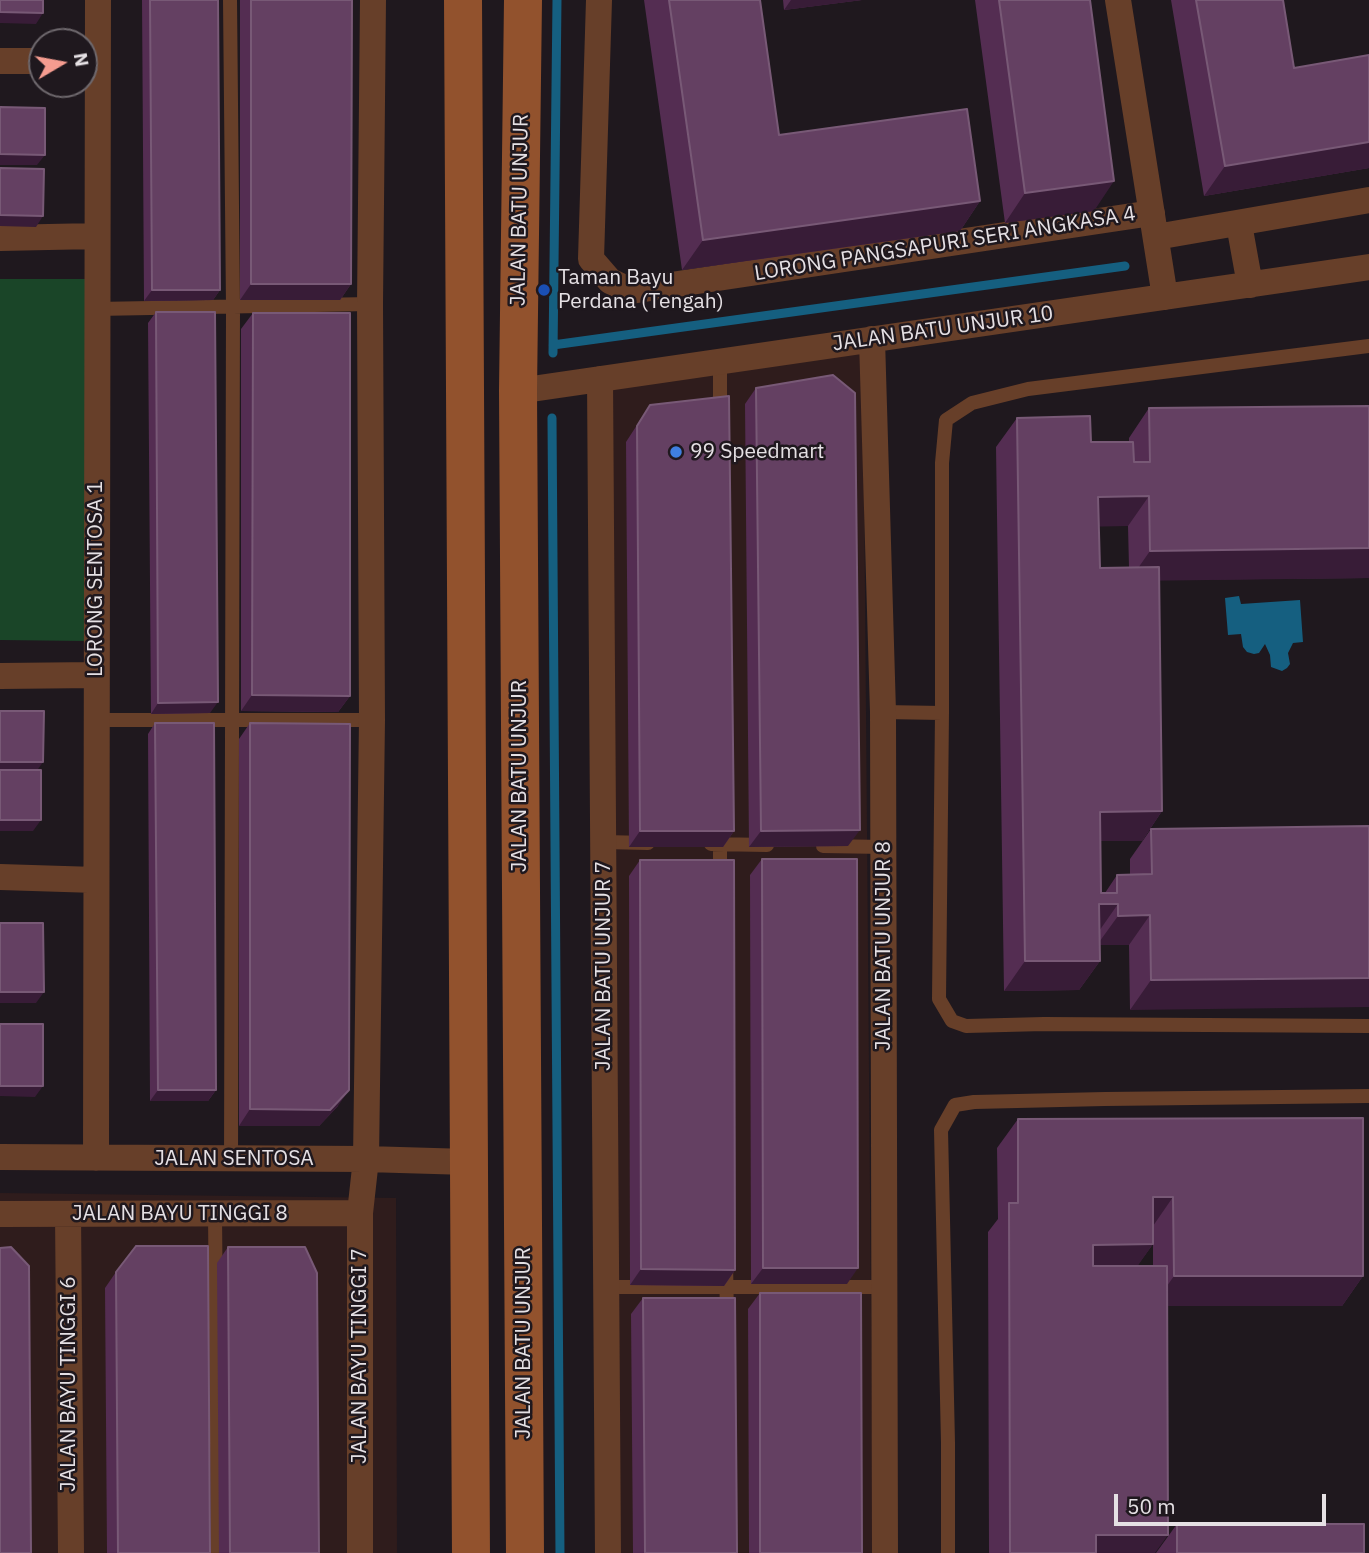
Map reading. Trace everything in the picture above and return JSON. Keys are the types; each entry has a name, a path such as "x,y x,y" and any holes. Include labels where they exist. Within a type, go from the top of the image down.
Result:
{"main road":[{"path":"463,0 471,1553"},
{"name":"JALAN BATU UNJUR","path":"523,0 517,391 525,1553"}],"street":[{"name":"LORONG SENTOSA 1","path":"95,28 98,0"},
{"path":"366,1159 372,720 370,304 373,0"},
{"name":"LORONG PANGSAPURI SERI ANGKASA 4","path":"599,0 591,259 610,281 631,291 1154,225 1239,224 1369,200"},
{"path":"1118,0 1165,297"},
{"path":"0,61 28,61"},
{"name":"LORONG SENTOSA 1","path":"92,98 97,236 96,1158"},
{"path":"1239,224 1250,285"},
{"path":"0,238 97,236"},
{"name":"JALAN BATU UNJUR 10","path":"517,391 1369,267"},
{"name":"JALAN BATU UNJUR 8","path":"872,339 883,712 885,1553"},
{"name":"JALAN BATU UNJUR 7","path":"600,379 608,1553"},
{"path":"0,676 96,675"},
{"path":"0,877 96,880"},
{"name":"JALAN SENTOSA","path":"0,1157 468,1162"},
{"name":"JALAN BAYU TINGGI 7","path":"360,1553 360,1213 366,1159"},
{"name":"JALAN BAYU TINGGI 8","path":"0,1214 360,1213"},
{"name":"JALAN BAYU TINGGI 6","path":"68,1214 71,1553"}],"lane":[{"path":"230,0 233,308 231,1160"},
{"path":"96,309 370,304"},
{"path":"1369,346 1028,389 972,403 946,420 942,463 939,999 952,1021 966,1026 1369,1026"},
{"path":"720,362 720,431"},
{"path":"883,712 942,713"},
{"path":"96,720 372,720"},
{"path":"720,817 721,900"},
{"path":"604,842 668,843"},
{"path":"694,844 884,847"},
{"path":"948,1553 941,1130 955,1105 1079,1099 1369,1096"},
{"path":"215,1213 218,1553"},
{"path":"726,1245 727,1329"},
{"path":"606,1287 884,1287"}],"shaded area":[{"path":"863,350 873,1553 617,1553 612,389"},
{"path":"0,1193 396,1198 397,1553 0,1553"}],"green space":[{"path":"0,279 86,279 85,641 0,640"}],"water":[{"path":"1239,596 1241,604 1300,600 1303,642 1293,643 1288,653 1290,664 1287,668 1282,671 1271,667 1265,644 1259,653 1254,654 1243,647 1241,634 1228,635 1225,598"}],"building":[{"path":"0,0 43,0 43,13 0,12"},
{"path":"150,0 218,0 220,290 152,290"},
{"path":"251,0 352,0 351,284 251,284"},
{"path":"669,0 760,0 779,135 967,109 980,201 703,240"},
{"path":"999,0 1090,0 1114,181 1025,193"},
{"path":"1196,0 1283,0 1294,68 1369,55 1369,142 1225,166"},
{"path":"0,107 45,108 45,155 0,154"},
{"path":"0,168 44,169 43,216 0,215"},
{"path":"156,312 215,312 218,702 158,703"},
{"path":"253,313 350,313 350,696 252,695"},
{"path":"833,375 855,393 860,830 761,831 756,388"},
{"path":"729,396 734,831 640,831 637,426 650,405"},
{"path":"1369,406 1369,548 1150,551 1149,496 1098,497 1100,568 1159,567 1162,811 1100,812 1101,893 1117,893 1117,875 1152,874 1151,829 1369,826 1369,978 1151,980 1150,915 1118,916 1118,904 1099,904 1100,961 1025,961 1017,418 1090,416 1091,442 1133,442 1134,462 1150,462 1149,408"},
{"path":"0,711 44,711 43,762 0,762"},
{"path":"155,723 214,723 216,1090 158,1090"},
{"path":"250,723 350,724 349,1090 330,1110 250,1109"},
{"path":"0,770 41,770 41,820 0,820"},
{"path":"762,859 857,859 858,1268 763,1268"},
{"path":"640,860 734,860 735,1270 641,1269"},
{"path":"0,923 43,923 44,992 0,992"},
{"path":"0,1024 43,1024 43,1086 0,1086"},
{"path":"1363,1118 1363,1276 1174,1276 1173,1197 1153,1197 1153,1244 1093,1245 1093,1266 1167,1266 1168,1535 1096,1535 1096,1553 1010,1553 1009,1203 1018,1203 1018,1119"},
{"path":"136,1246 208,1246 210,1553 118,1553 116,1272"},
{"path":"11,1247 29,1266 31,1553 0,1553 0,1248"},
{"path":"228,1247 305,1247 317,1273 319,1553 230,1553"},
{"path":"760,1293 861,1293 862,1553 760,1553"},
{"path":"643,1298 735,1298 737,1553 645,1553"},
{"path":"1177,1524 1364,1524 1364,1553 1177,1553"}],"waterway":[{"path":"553,353 557,0"},
{"path":"553,345 1125,266"},
{"path":"552,418 560,1553"}],"place":[{"name":"Taman Bayu Perdana (Tengah)","path":"544,290"},
{"name":"99 Speedmart","path":"676,452"}]}
